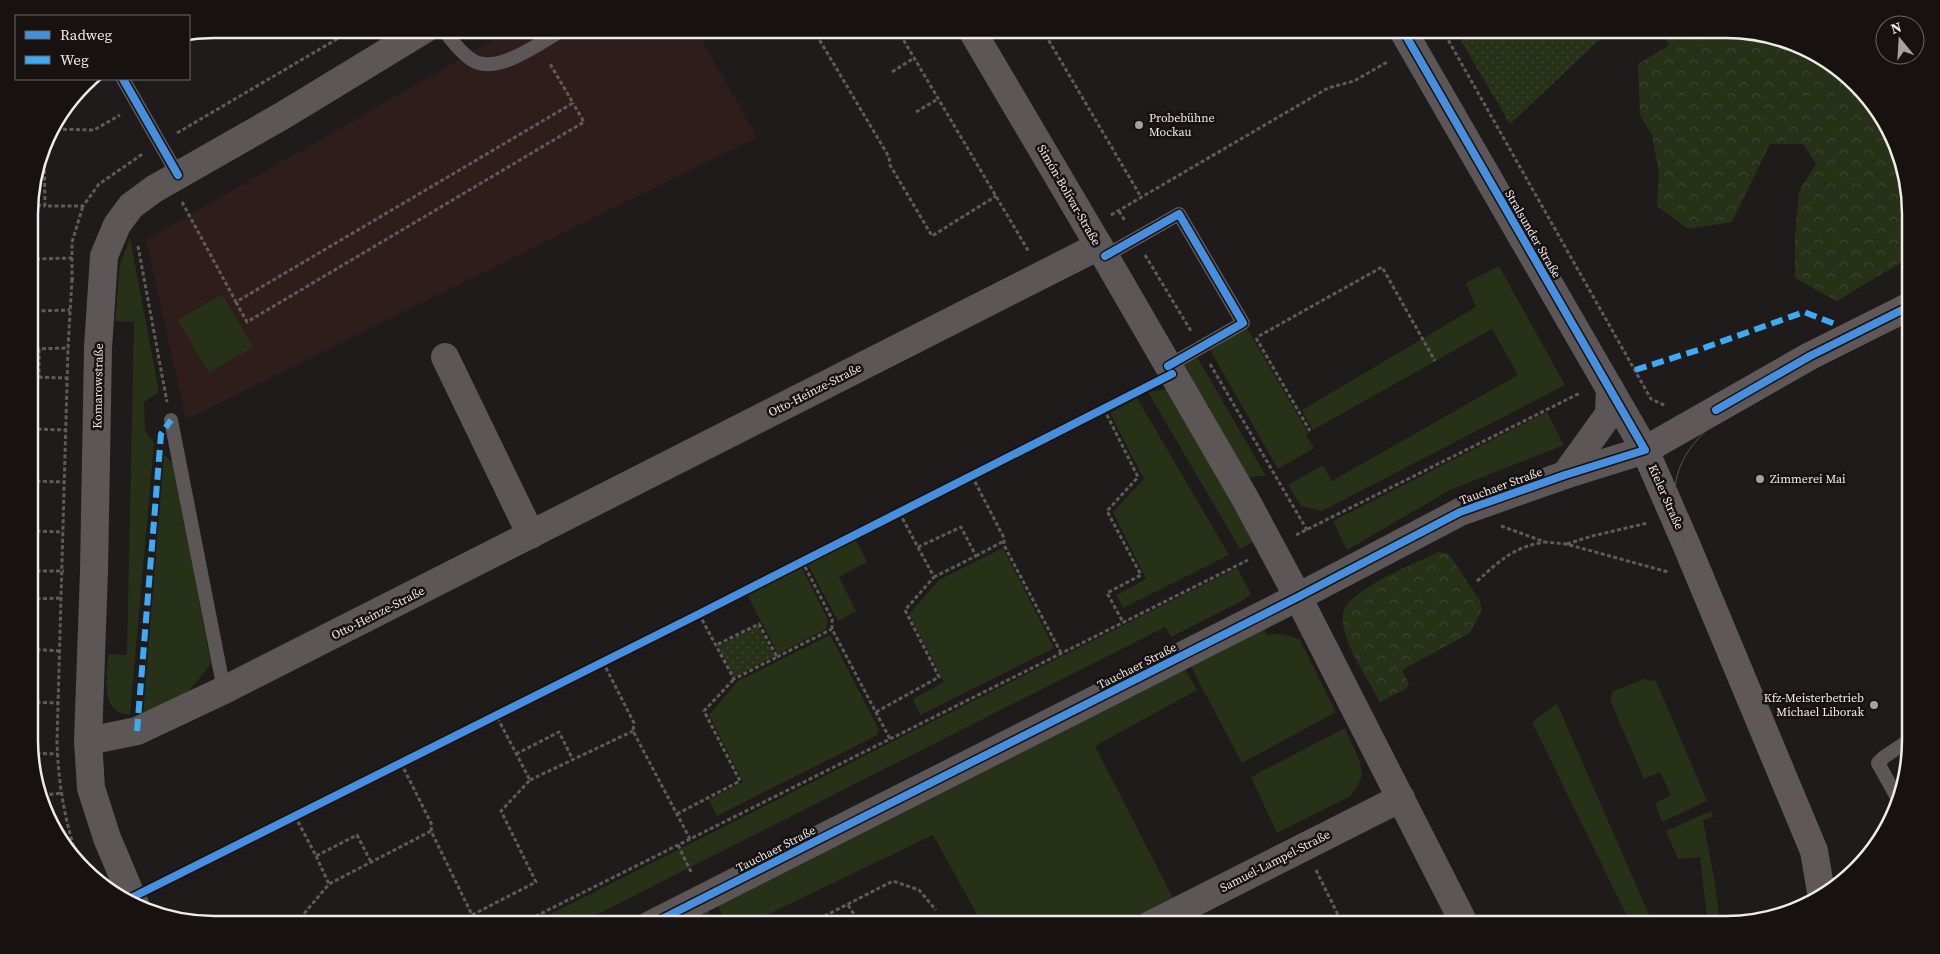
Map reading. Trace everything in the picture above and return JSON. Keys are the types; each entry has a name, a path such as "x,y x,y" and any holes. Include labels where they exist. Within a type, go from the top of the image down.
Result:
{"main road":[{"name":"Tauchaer Straße","path":"1645,450 1810,356 1902,310"},
{"name":"Kieler Straße","path":"1645,450 1814,851 1825,887"}],"street":[{"name":"Komarowstraße","path":"126,894 91,788 88,741 94,571 98,348 104,256 118,225 131,206 154,188 282,116 410,38"},
{"name":"Simón-Bolívar-Straße","path":"976,38 1098,243 1298,597"},
{"name":"Stralsunder Straße","path":"1407,38 1645,450"},
{"name":"Otto-Heinze-Straße","path":"88,741 137,731 224,690 1042,275 1098,243"},
{"path":"445,357 531,535"},
{"path":"1565,475 1608,414 1610,389"},
{"name":"Tauchaer Straße","path":"668,916 1298,597 1460,512 1565,475 1645,450"},
{"path":"1298,597 1460,916"},
{"name":"Samuel-Lampel-Straße","path":"1168,916 1401,798"}],"lane":[{"path":"450,38 473,61 490,66 512,59 548,38"},
{"path":"124,80 174,177"},
{"path":"1098,243 1135,239 1180,214 1243,323 1200,347 1170,370"},
{"path":"171,420 224,690"},
{"path":"1894,793 1878,763 1902,745"}],"path":[{"path":"819,38 889,157 890,166 932,236 996,196"},
{"path":"902,38 1042,275"},
{"path":"1047,38 1141,198"},
{"path":"1098,243 1119,211 1328,88 1354,81 1407,38"},
{"path":"1447,38 1652,399 1667,406"},
{"path":"174,177 247,322 584,122 538,44"},
{"path":"892,72 914,58"},
{"path":"916,112 938,99"},
{"path":"236,302 574,103"},
{"path":"59,129 94,130 138,105"},
{"path":"38,205 45,206"},
{"path":"131,206 171,420"},
{"path":"1119,211 1307,530"},
{"path":"38,258 72,258"},
{"path":"1256,338 1382,267 1435,361"},
{"path":"38,571 62,571 68,348 72,280"},
{"path":"38,311 70,310"},
{"path":"1243,323 1249,326 1310,432"},
{"path":"67,378 39,377 39,349 68,348"},
{"path":"129,895 295,816 972,476 1104,409 1170,370"},
{"path":"536,916 1580,393"},
{"path":"1104,409 1138,477 1108,511 1141,575 1107,593 1123,622"},
{"path":"38,429 66,430"},
{"path":"972,476 1004,541 1004,545 1061,653"},
{"path":"38,481 65,482"},
{"path":"899,512 934,577"},
{"path":"1460,512 1544,542 1566,544 1702,582"},
{"path":"1566,544 1592,536 1674,518"},
{"path":"918,548 961,527 976,556"},
{"path":"38,531 63,532"},
{"path":"876,712 939,677 904,610 934,577 1004,541"},
{"path":"1478,581 1517,549 1544,542"},
{"path":"802,561 832,618 832,629 890,739"},
{"path":"38,599 62,598"},
{"path":"698,614 734,679"},
{"path":"716,645 759,624 777,657"},
{"path":"677,814 740,781 704,711 734,679 832,629"},
{"path":"38,650 60,651"},
{"path":"602,662 634,723 633,731 690,839"},
{"path":"38,702 58,703"},
{"path":"496,716 530,780"},
{"path":"400,763 432,825 431,831 472,915 536,882 501,811 530,780 633,731"},
{"path":"516,754 559,732 573,760"},
{"path":"38,753 58,754"},
{"path":"295,816 329,884"},
{"path":"302,916 329,884 431,831"},
{"path":"316,856 357,835 371,862"},
{"path":"1304,847 1338,916"},
{"path":"825,916 893,881 919,890 936,910"},
{"path":"848,905 855,916"}],"shaded area":[{"path":"496,38 701,38 757,137 186,420 146,240"}],"green space":[{"path":"1459,38 1601,38 1510,124"},
{"path":"1665,38 1738,38 1772,43 1815,61 1843,81 1859,97 1879,125 1897,168 1902,202 1902,262 1837,301 1795,278 1795,236 1799,191 1816,164 1803,144 1770,144 1732,222 1688,229 1657,206 1659,174 1652,135 1640,115 1638,64 1669,45"},
{"path":"130,238 159,392 144,402 145,431 154,443 130,715 118,712 113,707 107,694 107,686 108,654 127,655 134,322 115,321 120,264"},
{"path":"1499,266 1565,385 1322,511 1301,506 1288,485 1323,465 1332,481 1518,375 1492,329 1313,430 1302,410 1476,307 1466,283"},
{"path":"222,294 253,347 209,373 178,320"},
{"path":"1247,328 1308,433 1306,435 1314,448 1278,469 1210,350"},
{"path":"1197,357 1266,476 1246,477 1182,366"},
{"path":"1168,389 1255,541 1240,549 1148,392"},
{"path":"1137,398 1229,555 1123,608 1116,595 1146,579 1113,512 1144,479 1110,413"},
{"path":"1547,412 1564,445 1450,490 1347,550 1333,521"},
{"path":"164,454 173,465 211,664 180,702 143,716"},
{"path":"855,539 867,562 839,577 856,611 838,621 807,563"},
{"path":"1003,548 1054,648 920,715 913,699 944,682 909,614 939,580"},
{"path":"1438,552 1449,554 1480,601 1482,610 1470,633 1402,670 1409,684 1407,688 1380,702 1350,647 1343,624 1343,614 1347,605 1369,587"},
{"path":"801,566 828,620 826,629 778,654 747,594"},
{"path":"1237,568 1251,594 1242,601 1171,637 1165,627 594,916 547,916"},
{"path":"758,626 774,656 734,677 718,646"},
{"path":"1264,629 1267,635 1284,634 1300,640 1336,712 1242,763 1190,665"},
{"path":"830,635 879,730 877,735 717,816 709,800 743,782 709,715 738,681"},
{"path":"1184,668 1197,690 1095,746 1173,898 1136,916 978,916 933,835 764,916 723,916 717,904"},
{"path":"1644,679 1656,681 1707,801 1662,822 1655,803 1671,795 1660,772 1644,779 1610,700 1613,691"},
{"path":"1557,704 1650,916 1627,916 1532,722"},
{"path":"1345,728 1360,762 1362,775 1358,786 1349,797 1277,833 1251,777"},
{"path":"1711,811 1714,817 1703,820 1715,883 1719,916 1707,916 1700,857 1678,859 1666,831"},
{"path":"708,910 711,916 696,916"}],"tram line":[{"path":"1686,544 1677,514 1676,482 1679,468 1703,433 1727,413 1902,311"},
{"path":"1843,351 1867,342 1902,323"}],"marked path":[{"path":"1635,370 1698,350 1804,312 1835,324"},
{"path":"137,731 161,434 171,420"}],"cycle path":[{"path":"668,916 1298,597 1460,512 1565,475 1645,450 1407,38"},
{"path":"124,80 178,175"},
{"path":"1105,256 1179,214 1243,323 1168,366"},
{"path":"1716,410 1810,356 1902,310"},
{"path":"133,897 699,614 1172,374"}],"place":[{"name":"Probebühne Mockau","path":"1139,125"},
{"name":"Zimmerei Mai","path":"1760,479"},
{"name":"Kfz-Meisterbetrieb Michael Liborak","path":"1874,705"}]}
